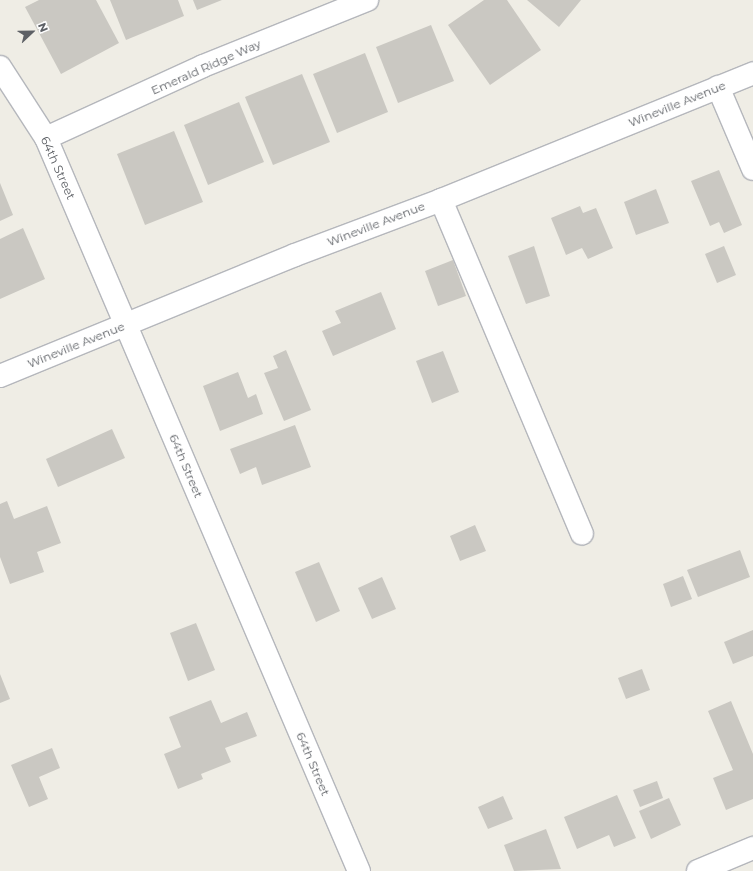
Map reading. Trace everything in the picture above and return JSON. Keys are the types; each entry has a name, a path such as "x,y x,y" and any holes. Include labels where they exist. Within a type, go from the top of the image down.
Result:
{"street":[{"name":"Emerald Ridge Way","path":"46,138 203,66 367,0"},
{"name":"64th Street","path":"0,67 46,138 359,871"},
{"name":"Wineville Avenue","path":"0,376 295,255 441,200 753,73"},
{"path":"718,88 753,169"},
{"path":"441,200 582,533"},
{"path":"698,871 753,848"}],"building":[{"path":"39,0 96,0 119,43 61,74 25,7"},
{"path":"110,0 178,0 184,16 126,40"},
{"path":"193,0 222,0 197,10"},
{"path":"484,0 507,0 541,50 490,85 448,25"},
{"path":"527,0 581,0 559,27"},
{"path":"431,25 454,81 398,103 376,47"},
{"path":"365,53 388,112 337,133 313,74"},
{"path":"302,74 330,142 273,165 245,97"},
{"path":"239,102 264,162 208,185 184,125"},
{"path":"174,131 203,202 145,225 117,154"},
{"path":"719,170 742,225 724,233 719,222 710,226 691,181"},
{"path":"0,183 13,215 0,221"},
{"path":"656,189 669,223 636,235 624,202"},
{"path":"580,206 583,213 596,208 613,248 588,259 582,248 566,255 551,218"},
{"path":"23,228 45,279 0,299 0,239"},
{"path":"534,246 550,296 526,304 508,256"},
{"path":"724,246 736,275 717,283 705,254"},
{"path":"453,260 466,296 438,306 425,271"},
{"path":"381,292 396,329 333,356 322,331 341,323 335,311"},
{"path":"286,350 311,410 284,421 264,373 278,368 273,356"},
{"path":"443,351 459,392 432,403 416,361"},
{"path":"238,372 248,398 256,394 263,414 220,431 203,386"},
{"path":"295,425 311,467 262,485 256,467 240,474 230,449"},
{"path":"112,429 125,458 58,487 46,459"},
{"path":"7,501 14,519 47,506 61,543 37,552 44,572 10,584 0,557 0,504"},
{"path":"475,525 486,551 460,561 450,536"},
{"path":"740,550 750,577 698,597 687,570"},
{"path":"319,562 340,611 316,622 295,572"},
{"path":"683,576 692,599 671,607 663,584"},
{"path":"382,577 396,609 372,619 358,588"},
{"path":"196,623 215,670 188,681 170,633"},
{"path":"753,630 753,656 733,664 724,642"},
{"path":"642,669 650,690 626,699 618,678"},
{"path":"0,674 10,699 0,703"},
{"path":"211,700 221,723 247,712 257,736 225,748 231,762 201,774 203,779 178,789 164,754 181,747 169,717"},
{"path":"731,701 753,754 753,799 726,810 713,778 733,770 708,711"},
{"path":"52,748 60,768 39,777 48,799 29,807 11,765"},
{"path":"657,781 663,798 640,807 633,790"},
{"path":"617,795 636,838 614,847 609,835 577,849 564,817"},
{"path":"503,796 513,819 488,829 478,807"},
{"path":"669,798 681,825 651,839 639,811"},
{"path":"546,829 561,869 514,871 504,845"}]}
